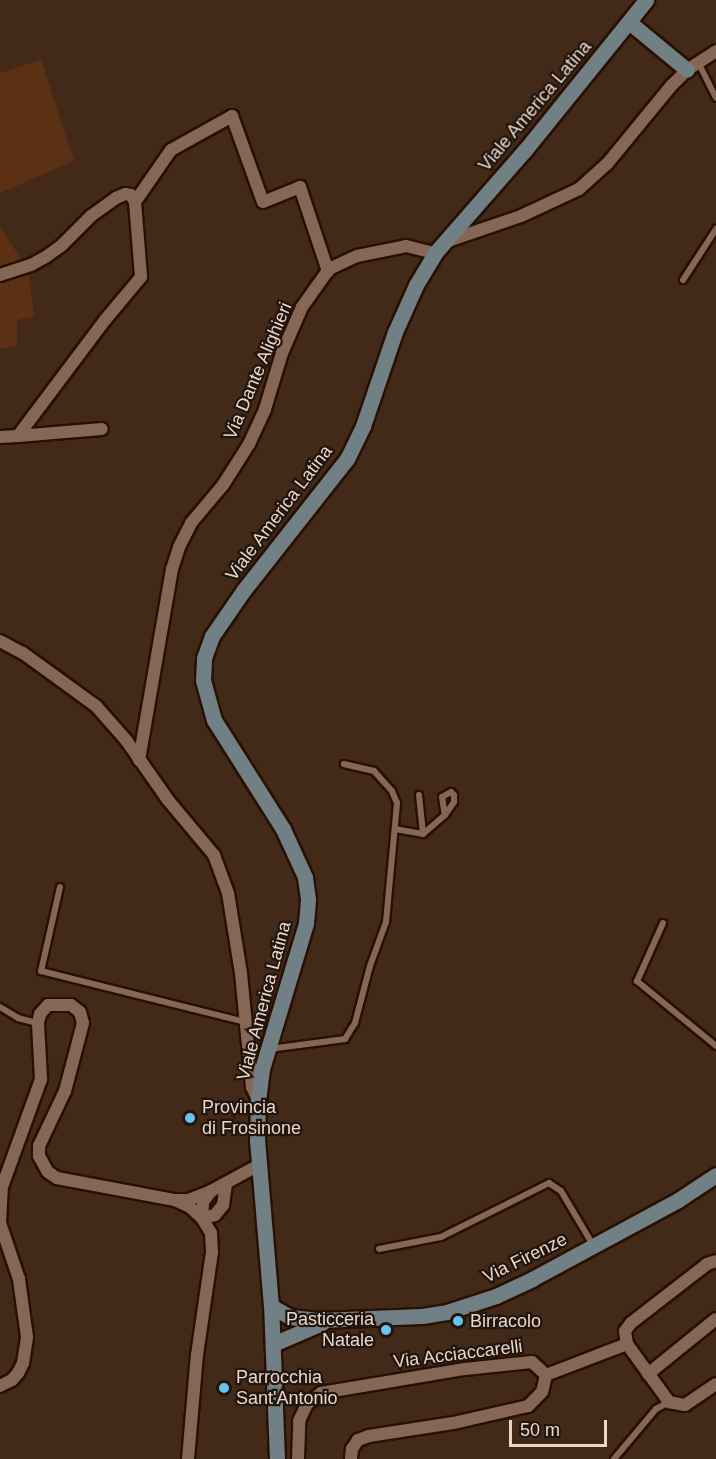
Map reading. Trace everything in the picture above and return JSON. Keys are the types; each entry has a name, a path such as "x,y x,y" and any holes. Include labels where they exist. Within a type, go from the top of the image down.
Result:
{"main road":[{"path":"636,8 692,66"},
{"name":"Viale America Latina","path":"277,1459 271,1306 259,1165 258,1101 268,1049 306,923 308,899 305,877 283,829 214,720 203,680 204,658 212,636 243,591 347,459 363,426 395,332 416,285 439,248 525,150 636,8"},
{"name":"Via Firenze","path":"271,1306 280,1314 290,1317 334,1319 422,1316 447,1312 496,1296 678,1200 716,1175"},
{"path":"273,1344 334,1319"}],"street":[{"path":"439,248 521,216 579,189 607,164 692,66 716,51"},
{"path":"135,202 171,150 232,116 263,202 300,188 328,271"},
{"path":"0,275 31,265 47,256 62,245 91,216 116,198 125,194 131,195 135,202 141,277 18,436"},
{"name":"Via Dante Alighieri","path":"140,760 172,569 179,547 191,523 223,485 249,444 265,409 282,353 302,307 328,271 357,256 406,246 439,248"},
{"path":"0,437 102,429"},
{"path":"0,641 23,653 96,706 140,760 168,800 197,832 220,866 228,893 239,961 252,1087 258,1101"},
{"path":"0,1386 12,1380 18,1373 26,1349 19,1279 0,1223 2,1187 41,1079 38,1023 40,1014 48,1005 60,1003 71,1005 80,1012 83,1023 66,1091 39,1146 39,1156 48,1172 57,1178 175,1200 188,1200 226,1184 259,1165"},
{"path":"202,1218 215,1215 223,1205 226,1184"},
{"path":"202,1218 203,1202 211,1191"},
{"path":"175,1200 190,1207 202,1218 211,1233 212,1252 197,1355 188,1459"},
{"path":"716,1261 707,1264 631,1323 625,1331 627,1344 669,1402 685,1405 716,1384"},
{"path":"648,1374 716,1319"},
{"path":"351,1459 352,1449 358,1440 369,1436 453,1423 528,1406 542,1392 546,1375 627,1344"},
{"name":"Via Acciaccarelli","path":"298,1459 299,1421 307,1404 321,1393 465,1369 532,1362 546,1375"}],"lane":[{"path":"692,66 716,98"},
{"path":"683,280 716,229"},
{"path":"268,1049 345,1039 355,1023 370,966 386,922 397,803 384,780 374,771 344,764"},
{"path":"419,795 423,834"},
{"path":"423,834 445,815"},
{"path":"395,829 423,834"},
{"path":"60,887 41,971 244,1022"},
{"path":"663,924 637,981 716,1046"},
{"path":"0,1007 18,1018 38,1023"},
{"path":"379,1249 441,1237 549,1183 561,1191 593,1245"},
{"path":"614,1459 656,1409 669,1402"}],"shaded area":[{"path":"41,60 74,161 0,193 0,73"},
{"path":"0,228 22,260 29,276 34,316 17,320 17,345 0,349"}],"place":[{"name":"Provincia di Frosinone","path":"190,1118"},
{"name":"Birracolo","path":"458,1321"},
{"name":"Pasticceria Natale","path":"386,1330"},
{"name":"Parrocchia Sant'Antonio","path":"224,1388"}]}
